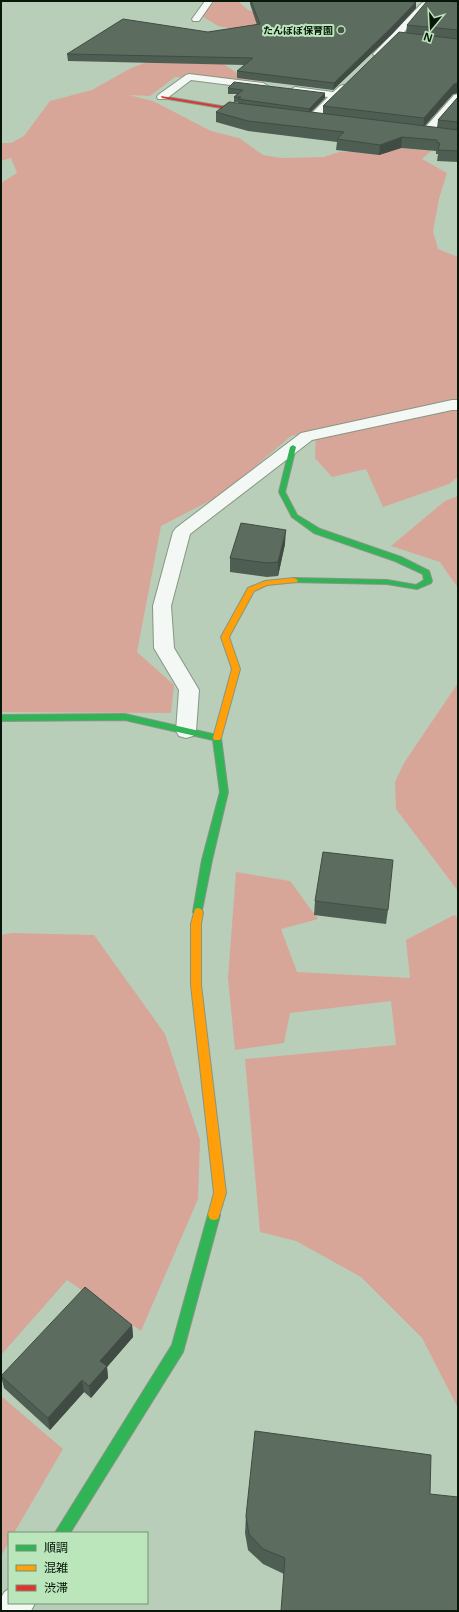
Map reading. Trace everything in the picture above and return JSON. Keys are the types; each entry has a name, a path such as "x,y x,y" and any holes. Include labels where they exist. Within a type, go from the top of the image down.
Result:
{"street":[{"path":"196,19 209,1"},
{"path":"374,58 400,37 428,5 411,4"},
{"path":"162,97 189,77 336,96"},
{"path":"307,119 336,96 352,80"},
{"path":"162,97 257,112"},
{"path":"422,133 458,97"},
{"path":"307,119 327,121"},
{"path":"422,133 439,135"},
{"path":"186,731 189,690 164,648 162,606 182,532 307,436 452,405 458,406"},
{"path":"63,1532 178,1348 220,1193 196,985 196,924 207,860 224,792 216,738 236,669 225,637 251,590 265,583 297,580 387,582 417,587 428,581 426,573 398,559 357,546 317,530 294,516 282,492 293,447"},
{"path":"1,718 125,717 216,738"}],"shaded area":[{"path":"215,1 238,1 248,10 264,15 283,83 237,79 175,77 150,96 129,95 153,101 211,131 239,138 263,155 281,158 324,157 339,152 363,151 381,146 431,151 422,159 447,173 439,199 433,231 438,249 458,257 458,477 449,484 383,507 366,469 332,477 315,458 316,431 291,436 223,494 161,526 137,652 174,685 171,713 1,712 1,183 17,173 11,158 1,161 1,143 11,143 24,136 50,101 92,90 131,68 158,58 222,63 240,75 270,72 234,29 218,26 202,16"},
{"path":"458,496 458,588 440,562 391,546 445,501"},
{"path":"458,683 458,891 396,809 395,782 404,763"},
{"path":"236,872 290,881 318,919 281,929 297,972 410,978 406,940 454,915 458,918 458,1408 422,1338 361,1277 296,1241 260,1232 245,1059 396,1045 391,1001 290,1013 284,1043 235,1050 228,978"},
{"path":"12,933 94,935 165,1034 200,1140 198,1199 141,1331 67,1280 1,1355 1,935"},
{"path":"1,1396 63,1449 15,1532 8,1532 8,1544 1,1556"}],"building":[{"path":"251,1 416,2 334,83 237,71 253,58 67,54 123,19 208,32 260,24"},
{"path":"427,1 458,2 458,30 407,25"},
{"path":"399,32 458,39 458,83 454,84 424,118 323,106"},
{"path":"234,82 325,93 309,109 238,99 241,97 234,97 243,90 228,88"},
{"path":"458,97 458,122 438,120"},
{"path":"229,102 458,130 458,151 438,150 440,143 437,143 437,140 402,137 380,145 337,139 344,132 248,121 216,112"},
{"path":"241,523 286,530 278,562 267,563 230,558"},
{"path":"323,852 393,860 388,910 315,901"},
{"path":"85,1287 132,1325 100,1361 107,1366 89,1386 82,1380 48,1418 1,1376"},
{"path":"255,1431 431,1455 430,1494 458,1497 458,1611 281,1611 285,1558 263,1549 249,1534 246,1516"}],"traffic: fast":[{"path":"293,447 282,492 294,516 317,531 398,559 426,573 428,581 417,587 387,582 294,580"},
{"path":"1,718 125,717 217,738 224,792 207,860 198,912"},
{"path":"63,1532 178,1348 214,1215"}],"traffic: slow":[{"path":"217,738 236,669 225,637 251,590 265,583 294,580"},
{"path":"198,912 196,924 196,985 220,1193 214,1215"}],"traffic: jam":[{"path":"162,97 251,112"}],"place":[{"name":"たんぽぽ保育園","path":"341,30"}]}
